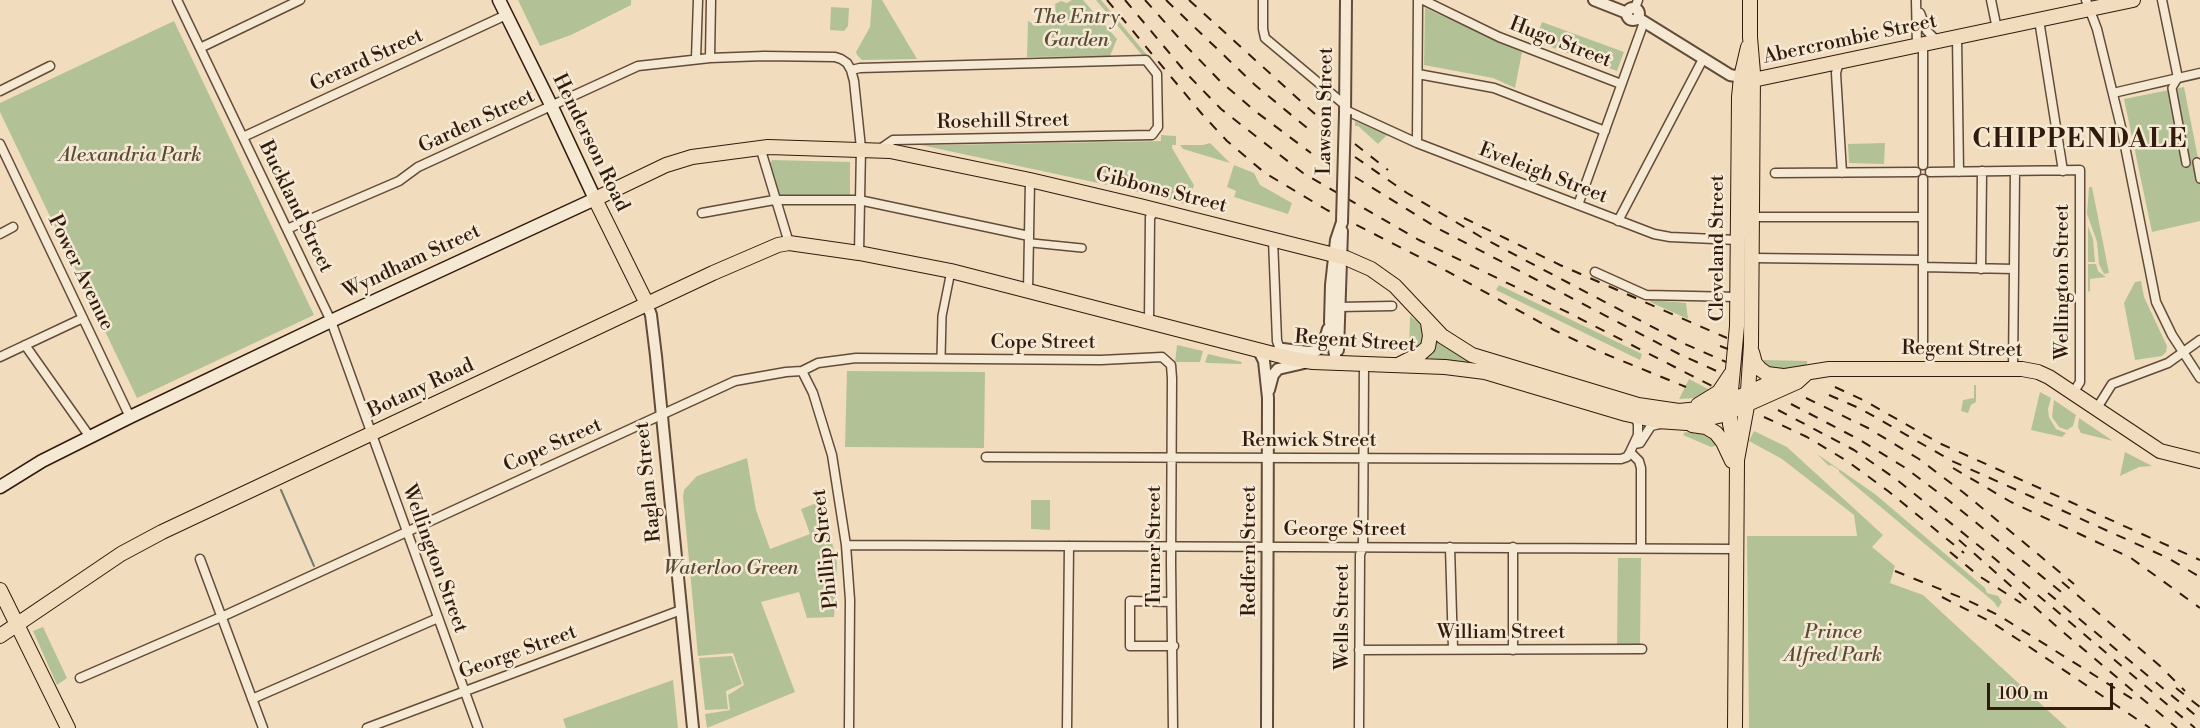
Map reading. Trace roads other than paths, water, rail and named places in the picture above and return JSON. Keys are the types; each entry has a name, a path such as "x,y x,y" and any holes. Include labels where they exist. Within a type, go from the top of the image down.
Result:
{"main road":[{"name":"Henderson Road","path":"499,0 647,304"},
{"name":"Cleveland Street","path":"1737,460 1747,399 1751,347 1752,217 1747,79 1750,0"},
{"name":"Abercrombie Street","path":"1739,115 1747,79 2039,20 2088,5 2133,0"},
{"name":"Cleveland Street","path":"1735,728 1737,460 1730,407 1737,297 1739,115"},
{"name":"Wyndham Street","path":"0,487 42,461 130,417 679,160 760,147 861,148"},
{"name":"Gibbons Street","path":"861,148 1030,180 1338,256 1371,269 1389,282 1404,295 1428,323"},
{"name":"Botany Road","path":"0,636 121,554 162,532 647,304 778,245 789,243 860,253"},
{"name":"Regent Street","path":"860,253 951,271 1313,362 1364,363 1485,372 1635,417 1708,420 1785,376 1841,369 2013,369 2041,373 2160,451 2200,461"},
{"name":"Regent Street","path":"1428,323 1456,346 1485,360 1638,405 1673,419"},
{"path":"1396,365 1420,354 1428,347 1430,336 1428,323"},
{"path":"1751,347 1755,363 1760,369 1767,374 1785,376"},
{"path":"1673,419 1718,394 1728,381 1734,366"},
{"name":"Regent Street","path":"1747,399 1797,382 1807,373"},
{"path":"1673,419 1704,426 1716,433 1727,451 1737,480"},
{"path":"0,590 34,656 65,728"},
{"name":"Botany Road","path":"0,631 16,623"}],"street":[{"name":"Buckland Street","path":"177,0 331,321 371,434"},
{"path":"200,48 284,3 300,0"},
{"path":"696,59 698,0"},
{"path":"710,58 711,0"},
{"name":"Eveleigh Street","path":"1263,0 1265,38 1345,110 1418,143 1654,234 1670,237 1737,240"},
{"name":"Lawson Street","path":"1338,256 1342,222 1346,0"},
{"path":"1418,143 1420,0"},
{"name":"Hugo Street","path":"1420,0 1500,37 1621,84"},
{"name":"Abercrombie Street","path":"1594,0 1636,12 1703,59 1730,75 1747,79"},
{"path":"1991,0 1997,29"},
{"path":"2162,0 2178,78 2172,88 2186,163"},
{"path":"1916,4 1927,31 1937,41"},
{"path":"1916,4 1920,45 1923,165"},
{"path":"2088,5 2097,29 2113,93 2156,302 2183,353 2197,366 2200,378"},
{"path":"1578,206 1621,84 1636,12"},
{"name":"Gerard Street","path":"243,137 506,15"},
{"path":"1930,172 2063,171 2039,20"},
{"path":"1957,37 1959,172"},
{"name":"Garden Street","path":"287,229 399,181 418,167 633,68 696,59 764,56 841,58 851,70"},
{"path":"1618,221 1703,59"},
{"name":"Rosehill Street","path":"851,70 1146,60 1157,74 1157,131 1152,135 893,140 880,150"},
{"path":"1839,62 1836,73 1842,173"},
{"path":"0,91 50,66"},
{"path":"851,70 861,148 860,253"},
{"path":"2113,93 2200,73"},
{"path":"1418,74 1494,88 1605,131"},
{"name":"Power Avenue","path":"0,144 130,417"},
{"path":"760,147 774,200 789,243"},
{"path":"2197,162 2200,179"},
{"path":"1923,165 1928,167 1930,172"},
{"path":"1923,165 1918,168 1923,217 1923,347"},
{"name":"Wellington Street","path":"2063,171 2080,170 2080,382 2073,393"},
{"path":"1981,269 1982,171"},
{"path":"2013,369 2015,171"},
{"path":"1775,173 1928,177 1930,172"},
{"path":"1028,291 1031,239 1030,180"},
{"path":"702,213 774,200 859,200 1031,239 1082,248"},
{"path":"1149,321 1150,217 1157,210"},
{"path":"1752,217 1923,217"},
{"path":"0,234 13,228"},
{"name":"Redfern Street","path":"1267,728 1269,458 1268,398 1265,373 1270,351 1277,341 1273,239"},
{"path":"1336,362 1339,348 1338,256"},
{"path":"1270,351 1308,352 1318,349 1325,341 1330,322 1338,256"},
{"path":"1752,258 1923,263 1981,269 2014,269"},
{"path":"941,358 942,316 951,271"},
{"path":"1595,272 1646,295 1737,297"},
{"name":"Raglan Street","path":"647,304 651,315 693,728"},
{"path":"1339,307 1392,306"},
{"path":"0,357 83,318"},
{"path":"1330,322 1336,362"},
{"path":"2097,408 2112,384 2168,363 2200,340"},
{"path":"25,345 90,437"},
{"name":"Cope Street","path":"80,678 221,617 735,381 786,372 802,372 818,363 832,360 873,357 1101,360 1162,357 1171,365"},
{"path":"1268,398 1271,380 1278,369 1313,362"},
{"name":"Wells Street","path":"1359,728 1364,363"},
{"name":"Turner Street","path":"1171,365 1173,728"},
{"name":"Phillip Street","path":"802,372 813,393 832,455 846,545 850,600 849,728"},
{"path":"1635,417 1639,428 1632,448 1641,468 1641,547"},
{"path":"1632,448 1640,443 1651,426 1673,419"},
{"name":"Wellington Street","path":"371,434 478,728"},
{"name":"Renwick Street","path":"986,457 1621,459 1632,448"},
{"name":"George Street","path":"846,545 1736,549"},
{"path":"1067,728 1069,546"},
{"path":"1450,547 1452,649"},
{"path":"1513,547 1513,650"},
{"path":"200,559 262,728"},
{"path":"1172,602 1130,601 1130,646 1174,646"},
{"name":"George Street","path":"368,728 681,610"},
{"path":"252,699 438,618"},
{"name":"William Street","path":"1359,650 1642,649"}],"waterway":[{"path":"281,490 314,566"}],"railway":[{"path":"1107,0 1202,114 1227,141 1265,173 1327,210 1445,270 1554,330 1598,351 1686,387"},
{"path":"1125,0 1187,74 1221,109 1303,173 1419,240 1714,387"},
{"path":"1145,0 1220,81 1255,111 1311,153"},
{"path":"1166,0 1255,85 1312,132"},
{"path":"1189,0 1316,115"},
{"path":"1355,144 1388,170"},
{"path":"1355,157 1407,193 1481,237 1685,344 1726,362"},
{"path":"1355,177 1439,229 1679,354 1721,373"},
{"path":"1464,218 1560,265 1727,338"},
{"path":"1720,346 1728,349"},
{"path":"1835,387 1865,401 1939,443 2200,560"},
{"path":"1829,395 1861,409 1952,461 2168,558 2200,577"},
{"path":"1806,398 1868,428 1919,459 2074,584"},
{"path":"1791,404 1860,440 1904,467 2066,596"},
{"path":"1778,410 1854,450 1896,479 1994,558 2195,728"},
{"path":"1764,417 1807,437 1847,461 1964,553"},
{"path":"1953,468 2011,502 2131,558 2200,608"},
{"path":"1959,540 2177,728"},
{"path":"1950,552 1979,576 2021,603"},
{"path":"1895,571 1998,615 2134,700"},
{"path":"2062,582 2160,666 2185,691"},
{"path":"2048,593 2200,719"},
{"path":"1942,597 1991,622 2150,728"},
{"path":"2176,688 2200,707"}],"district":[{"name":"CHIPPENDALE","path":"2080,141"}],"park label":[{"name":"The Entry Garden","path":"1076,30"},
{"name":"Alexandria Park","path":"130,156"},
{"name":"Waterloo Green","path":"731,569"},
{"name":"Prince Alfred Park","path":"1833,644"}]}
